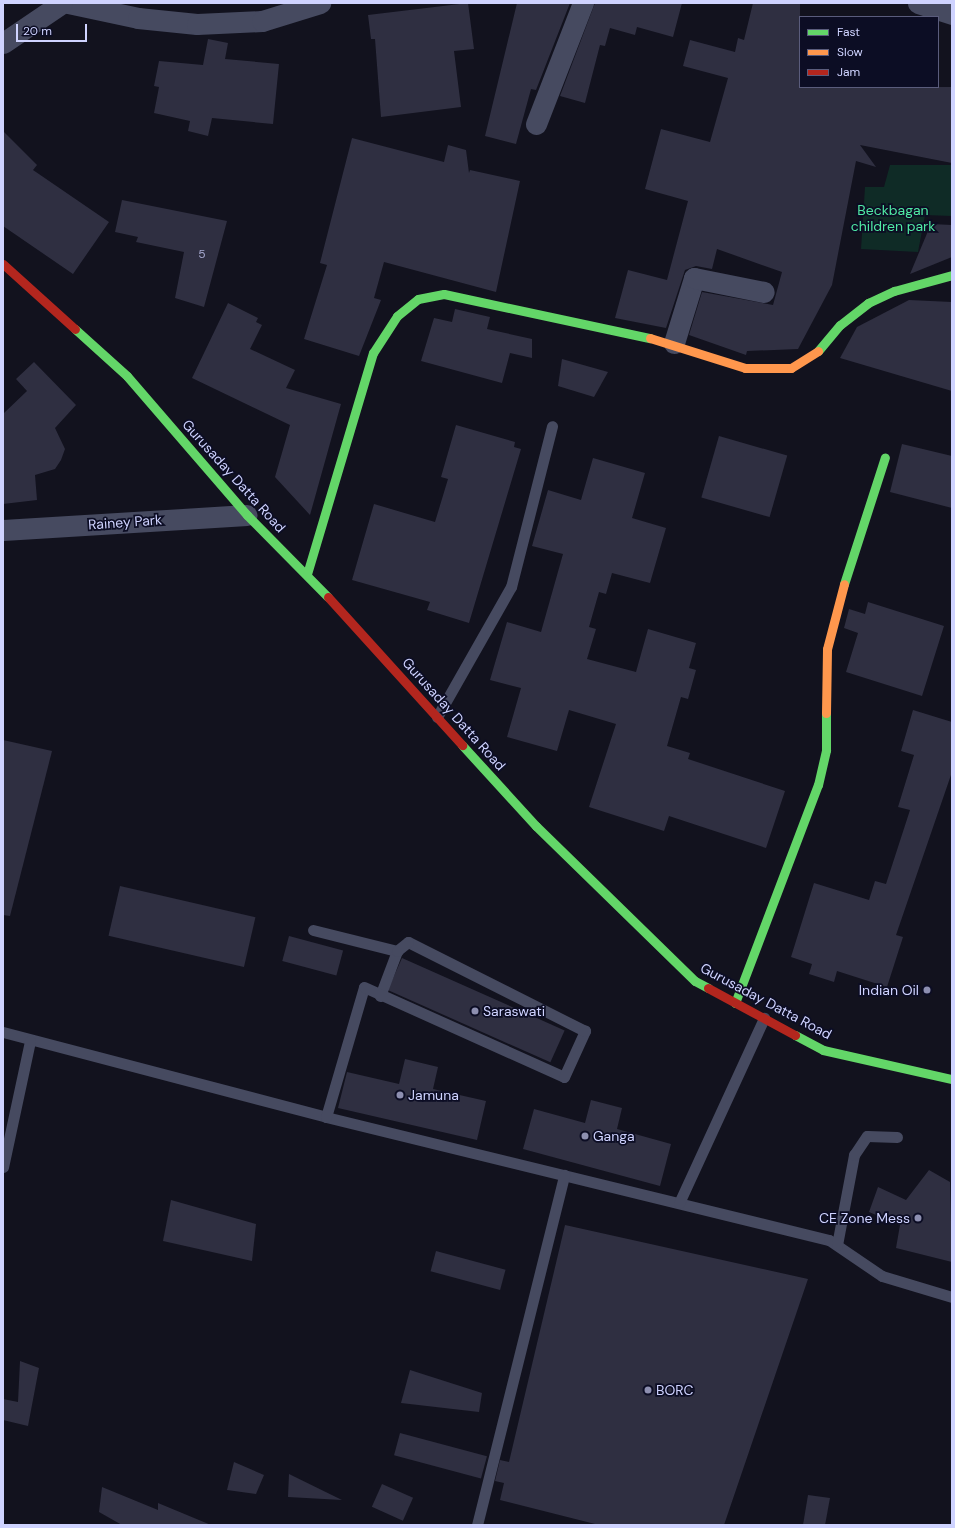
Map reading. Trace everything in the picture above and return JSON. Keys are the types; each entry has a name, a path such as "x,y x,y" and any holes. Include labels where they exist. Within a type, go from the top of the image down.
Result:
{"street":[{"path":"3,43 62,3"},
{"path":"68,3 138,18 197,24 262,21 320,3"},
{"path":"536,124 583,3"},
{"path":"918,3 952,14"},
{"name":"Gurusaday Datta Road","path":"3,264 127,376 247,515 307,574 536,826 695,981 823,1050 952,1079"},
{"path":"307,574 373,353 397,316 418,299 444,294 674,344 745,368 791,368 819,350 840,325 868,303 894,291 952,275"},
{"path":"674,344 694,278 764,292"},
{"path":"735,1003 818,786 826,750 827,649 833,619 885,457"},
{"name":"Rainey Park","path":"3,530 247,515"}],"lane":[{"path":"437,717 511,587 552,426"},
{"path":"313,930 397,952"},
{"path":"326,1117 364,988 380,996 564,1077 585,1031 408,942 397,952 380,996"},
{"path":"679,1203 764,1018"},
{"path":"3,1032 30,1041 326,1117 679,1203 836,1245 882,1276 952,1297"},
{"path":"3,1167 30,1041"},
{"path":"836,1245 854,1155 867,1136 896,1137"},
{"path":"477,1525 564,1175"}],"green space":[{"name":"Beckbagan children park","path":"890,165 952,165 952,216 925,215 918,252 861,249 865,187 884,187"}],"building":[{"path":"468,3 474,49 454,51 461,107 381,117 375,39 371,39 368,15"},
{"path":"517,3 570,3 536,90 531,89 516,144 485,136"},
{"path":"595,3 682,3 673,37 637,27 635,35 610,28 605,46 600,45 585,103 560,96"},
{"path":"753,3 800,3 799,88 952,87 952,163 860,145 876,167 856,161 832,285 798,349 747,351 746,355 689,335 702,292 773,305 782,272 717,249 712,269 696,266 685,270 666,328 615,318 628,270 667,280 688,201 645,189 661,129 710,142 728,78 683,66 690,40 735,52 738,38 744,40"},
{"path":"208,39 228,43 225,59 279,64 273,124 212,118 208,136 188,131 190,121 154,113 159,87 154,86 159,61 203,65"},
{"path":"3,131 37,165 33,170 109,222 73,274 3,226"},
{"path":"352,138 444,162 448,145 466,150 469,173 470,170 520,181 496,292 384,262 374,298 381,300 359,356 304,339 327,265 320,263"},
{"path":"122,200 227,221 204,307 175,298 184,252 136,242 138,237 115,232"},
{"path":"931,224 952,225 952,257 910,274"},
{"path":"909,300 952,302 952,391 840,358 857,327"},
{"path":"228,303 258,318 256,322 262,325 250,349 295,370 286,388 341,404 310,515 275,477 290,425 192,378"},
{"path":"455,309 490,317 487,329 532,339 532,358 510,353 502,383 421,361 434,318 452,322"},
{"path":"562,359 608,372 594,397 558,386"},
{"path":"34,362 76,405 55,428 65,449 61,460 55,469 35,475 37,500 3,504 3,414 27,391 16,379"},
{"path":"456,425 515,442 514,447 521,449 469,623 427,610 430,602 352,580 374,504 435,522 448,479 441,477"},
{"path":"719,436 787,456 770,517 701,498"},
{"path":"902,444 952,456 952,508 890,492"},
{"path":"593,458 645,473 632,518 666,528 650,583 612,573 606,594 599,592 589,627 596,629 587,659 636,672 648,629 696,643 689,668 696,670 688,699 681,697 667,746 690,753 688,759 785,791 766,848 669,816 664,831 589,807 616,724 569,710 557,751 507,737 521,688 490,680 507,622 541,632 563,554 532,546 548,490 581,500"},
{"path":"868,602 944,626 922,696 846,672 858,633 844,628 849,609 865,614"},
{"path":"913,710 952,722 952,772 896,935 903,937 887,987 837,971 834,982 809,974 812,964 791,957 814,883 869,900 875,881 886,884 910,810 898,807 914,755 901,751"},
{"path":"3,740 52,751 10,916 3,915"},
{"path":"120,886 255,917 244,967 109,936"},
{"path":"289,936 343,950 336,976 282,961"},
{"name":"Saraswati","path":"402,958 565,1030 550,1062 388,990"},
{"name":"Jamuna","path":"405,1059 438,1067 433,1089 486,1101 477,1140 338,1108 347,1072 399,1084"},
{"name":"Ganga","path":"591,1100 622,1108 617,1129 671,1144 660,1186 523,1149 534,1109 585,1123"},
{"name":"CE Zone Mess","path":"929,1170 950,1182 952,1262 896,1248 900,1225 869,1212 878,1187 906,1200"},
{"path":"171,1200 256,1224 252,1261 163,1241"},
{"name":"BORC","path":"565,1225 808,1279 724,1525 599,1525 500,1500 504,1483 495,1481 500,1460 509,1462"},
{"path":"436,1251 506,1270 500,1290 431,1271"},
{"path":"20,1361 39,1368 28,1426 3,1420 3,1399 18,1402"},
{"path":"410,1370 482,1393 479,1412 401,1403"},
{"path":"400,1433 487,1456 481,1479 394,1455"},
{"path":"234,1462 264,1475 256,1494 227,1490"},
{"path":"289,1474 342,1500 288,1497"},
{"path":"382,1484 413,1498 403,1521 372,1507"},
{"path":"102,1487 158,1510 158,1503 211,1525 122,1525 99,1512"},
{"path":"808,1495 830,1498 825,1525 803,1525"}],"traffic: fast":[{"path":"818,351 840,325 868,303 894,291 952,275"},
{"path":"307,574 373,353 397,316 418,299 444,294 650,338"},
{"path":"75,329 127,376 247,515 328,597"},
{"path":"844,584 885,457"},
{"path":"735,1003 818,785 826,750 826,713"},
{"path":"462,745 536,826 695,981 708,988"},
{"path":"795,1035 823,1050 952,1079"}],"traffic: slow":[{"path":"650,338 745,368 791,368 818,351"},
{"path":"826,713 827,649 844,584"}],"traffic: jam":[{"path":"3,264 75,329"},
{"path":"328,597 462,745"},
{"path":"708,988 795,1035"}],"place":[{"name":"Indian Oil","path":"927,990"},
{"name":"Saraswati","path":"475,1011"},
{"name":"Jamuna","path":"400,1095"},
{"name":"Ganga","path":"585,1136"},
{"name":"CE Zone Mess","path":"918,1218"},
{"name":"BORC","path":"648,1390"}]}
